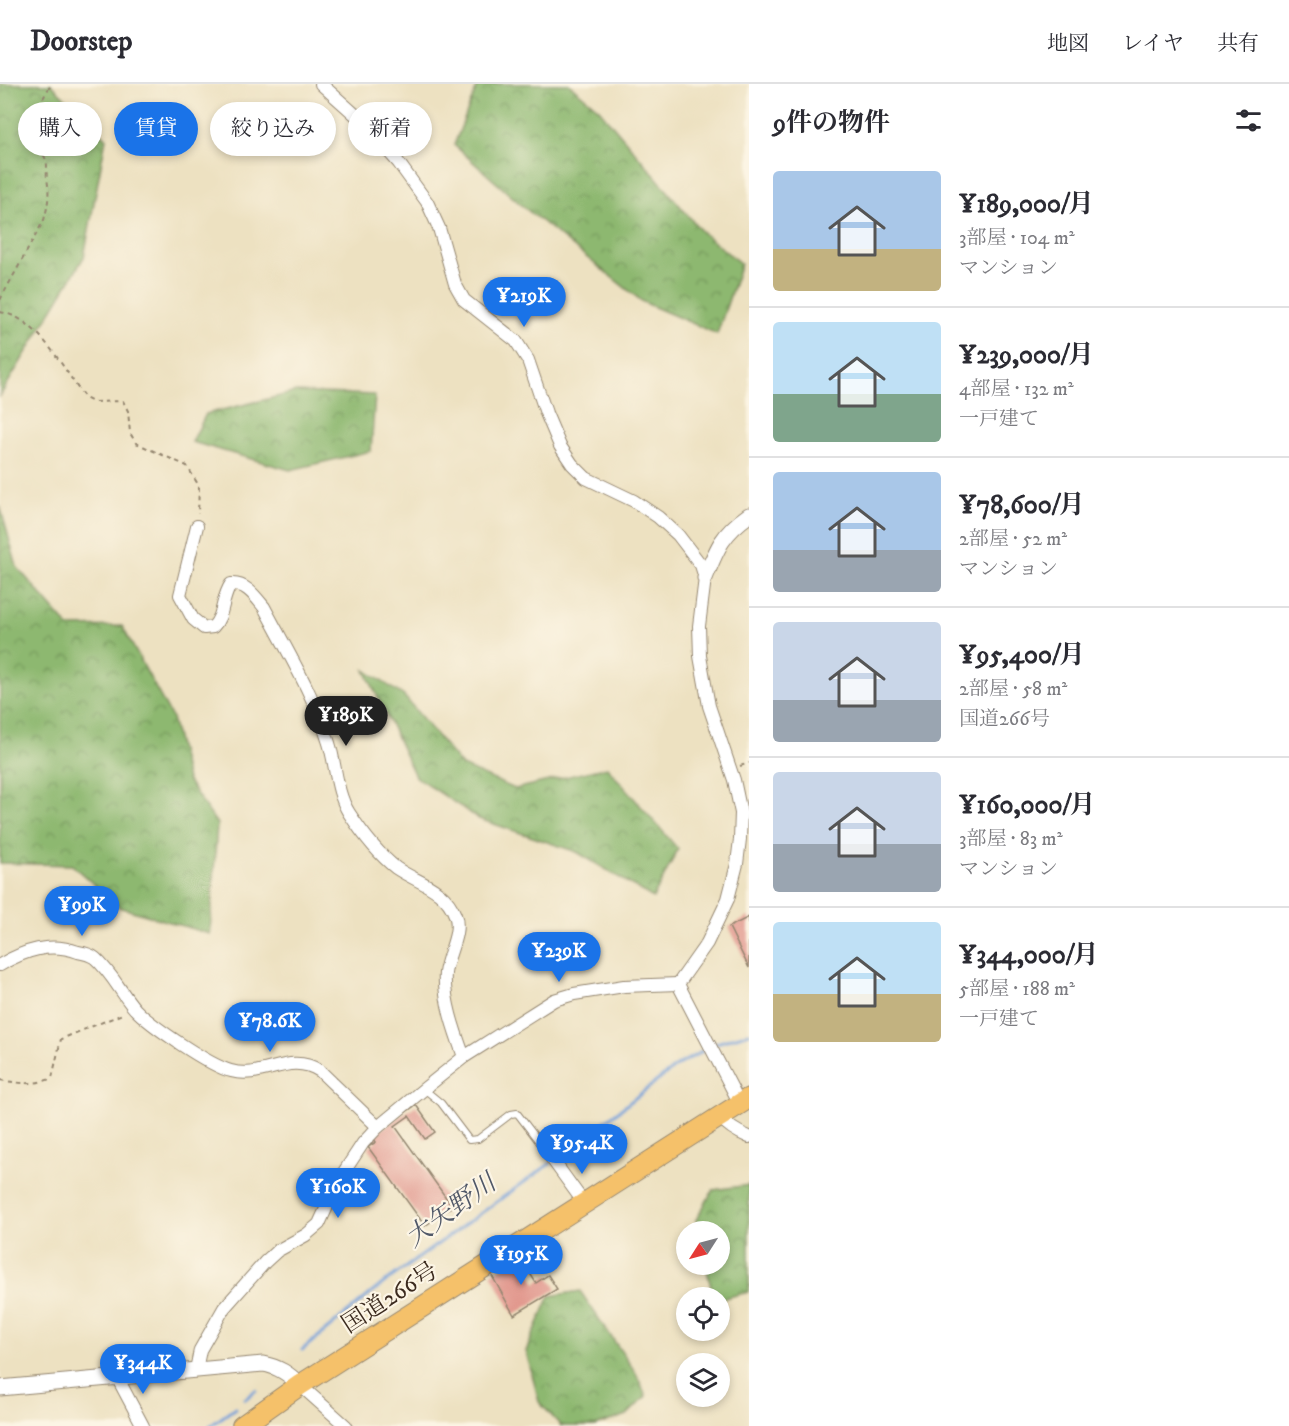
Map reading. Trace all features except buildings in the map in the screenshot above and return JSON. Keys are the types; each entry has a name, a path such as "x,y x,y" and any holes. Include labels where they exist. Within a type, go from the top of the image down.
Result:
{"highway":[{"name":"国道266号","path":"242,1426 300,1385 745,1101"}],"street":[{"path":"321,84 359,118 398,162 427,202 439,228 459,292 464,300 516,341 528,360 560,446 572,464 586,478 634,501 658,517 678,535 702,565 705,578"},
{"path":"678,984 707,943 728,899 737,864 741,813 734,780 709,706 700,657 699,626 705,578 718,547 733,526 749,515"},
{"path":"197,526 180,595 193,620 204,628 213,627 219,620 225,593 231,584 238,584 252,592 264,607 318,715 329,743 338,784 347,810 370,843 397,868 429,885 443,896 454,911 458,922 445,974 450,1017 464,1057"},
{"path":"0,965 19,953 47,946 68,948 94,957 136,1009 206,1061 230,1071 249,1074 284,1065 300,1063 311,1066 320,1071 378,1127"},
{"path":"196,1370 200,1350 224,1308 277,1251 306,1235 319,1224 340,1178 363,1143 378,1127 424,1089 464,1057 554,1000 574,994 624,986 678,984"},
{"path":"678,984 710,1046 745,1101"},
{"path":"720,1117 726,1125 749,1137"},
{"path":"548,1152 584,1203"},
{"path":"0,1388 263,1364 286,1372 346,1426"},
{"path":"117,1377 143,1426"}],"lane":[{"path":"424,1089 441,1103 469,1140 478,1139 511,1114 517,1113 548,1152"}],"path":[{"path":"0,300 44,220 48,206 50,185 46,161 37,135 38,110 43,96 52,84"},
{"path":"0,312 18,318 46,342 85,398 93,402 123,401 128,411 130,433 136,443 188,466 199,486 197,526"},
{"path":"0,1080 22,1084 43,1082 52,1078 61,1039 136,1009"}],"green space":[{"path":"0,84 51,84 69,102 18,102 18,156 102,156 102,134 106,138 84,257 0,396"},
{"path":"478,84 569,84 599,109 702,232 741,264 717,334 643,302 526,209 454,145"},
{"path":"296,392 375,395 371,451 290,470 192,442 206,414"},
{"path":"0,506 17,567 69,627 122,626 172,718 187,780 217,824 210,934 119,907 72,865 0,863"},
{"path":"365,670 404,696 462,766 515,789 607,767 678,849 653,898 577,852 479,819 415,776"},
{"path":"749,1185 749,1292 730,1297 730,1287 711,1287 708,1275 730,1275 730,1221 696,1221 713,1190"},
{"path":"580,1291 636,1373 646,1396 627,1415 595,1426 561,1426 539,1402 526,1351 550,1296"}],"waterway":[{"name":"大矢野川","path":"713,1044 749,1033"},
{"name":"大矢野川","path":"556,1159 678,1065 708,1048"},
{"name":"大矢野川","path":"302,1350 385,1282 551,1163"},
{"name":"大矢野川","path":"245,1399 256,1390"},
{"name":"大矢野川","path":"210,1426 235,1408"}]}
